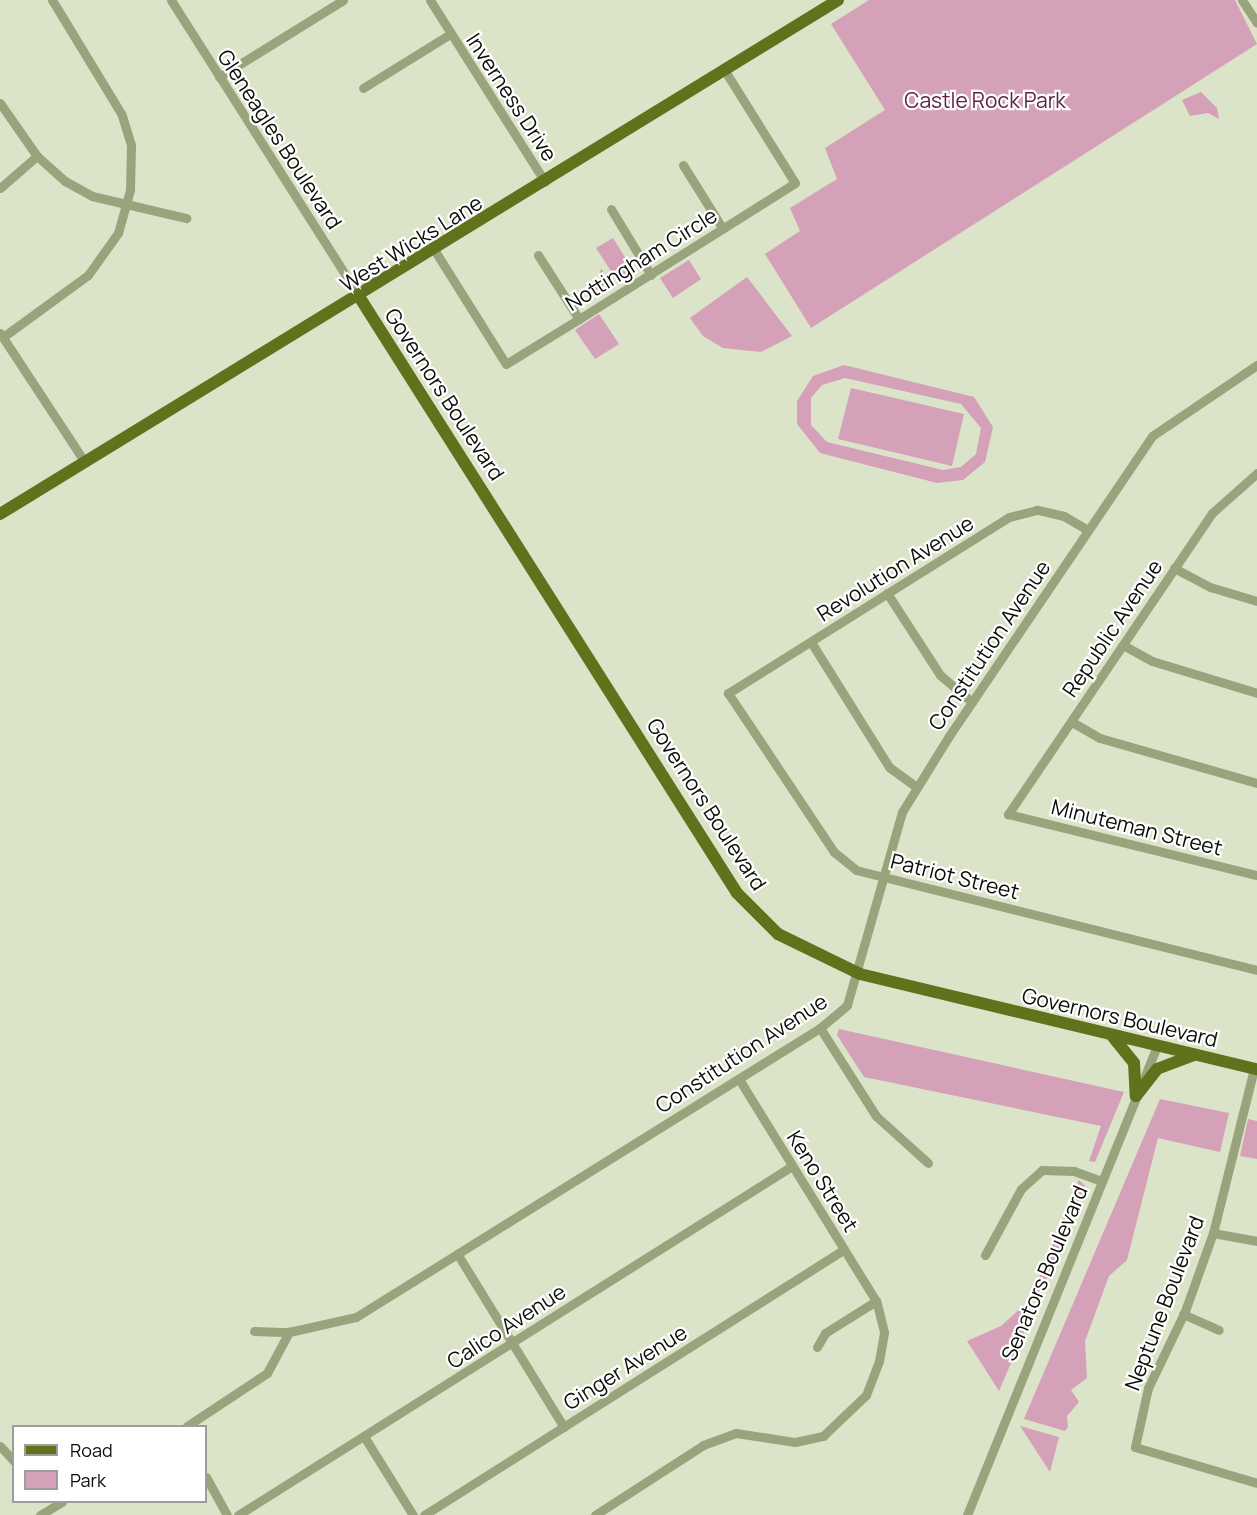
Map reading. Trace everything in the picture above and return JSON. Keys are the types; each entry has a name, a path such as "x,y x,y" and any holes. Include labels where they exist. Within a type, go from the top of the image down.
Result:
{"main road":[{"name":"West Wicks Lane","path":"0,514 84,461 360,298 838,0"},
{"name":"Governors Boulevard","path":"360,298 737,893 778,934 860,974 1255,1069"},
{"path":"1110,1035 1134,1062 1136,1096"},
{"path":"1136,1096 1157,1069 1195,1055"}],"street":[{"path":"52,0 122,115 131,145 127,203 118,233 88,275 2,335 84,461"},
{"name":"Gleneagles Boulevard","path":"171,0 360,298"},
{"path":"219,77 343,0"},
{"name":"Inverness Drive","path":"430,0 545,182"},
{"path":"1242,0 1257,23"},
{"path":"363,88 450,34"},
{"name":"Nottingham Circle","path":"435,251 506,364 651,275 795,183 725,71"},
{"path":"0,104 38,156 79,189 186,218"},
{"path":"0,188 38,156"},
{"path":"682,165 723,229"},
{"path":"610,209 651,275"},
{"path":"538,255 579,319"},
{"name":"Constitution Avenue","path":"254,1331 289,1332 356,1317 820,1028 848,1005 860,974 902,812 917,787 1152,436 1256,368"},
{"name":"Republic Avenue","path":"1008,813 1212,513 1257,472"},
{"name":"Revolution Avenue","path":"728,693 1009,517 1037,510 1064,516 1088,530"},
{"path":"1174,568 1210,587 1257,601"},
{"path":"887,594 940,675 972,702"},
{"path":"811,642 889,767 917,787"},
{"path":"1123,645 1152,661 1257,693"},
{"name":"Patriot Street","path":"728,693 834,852 856,870 1257,970"},
{"path":"1072,722 1100,738 1257,783"},
{"name":"Minuteman Street","path":"1008,813 1257,875"},
{"path":"820,1028 876,1116 927,1163"},
{"name":"Senators Boulevard","path":"967,1515 1054,1289 1102,1181 1157,1046"},
{"name":"Neptune Boulevard","path":"1255,1069 1213,1233 1183,1314 1148,1388 1132,1449 1257,1483"},
{"name":"Keno Street","path":"595,1515 703,1445 736,1433 795,1442 831,1430 866,1395 879,1361 884,1332 876,1301 739,1079"},
{"name":"Calico Avenue","path":"238,1515 365,1438 792,1166"},
{"path":"985,1255 1021,1190 1042,1170 1074,1171 1102,1181"},
{"path":"1213,1233 1257,1241"},
{"name":"Ginger Avenue","path":"424,1515 844,1249"},
{"path":"458,1255 514,1342 564,1427"},
{"path":"817,1347 825,1333 876,1301"},
{"path":"1183,1314 1219,1330"},
{"path":"189,1425 267,1373 289,1332"},
{"path":"365,1438 413,1515"},
{"path":"0,1446 12,1459"},
{"path":"207,1479 227,1515"},
{"path":"40,1515 48,1505"}],"green space":[{"name":"Castle Rock Park","path":"869,0 1235,0 1257,44 811,328 765,254 800,231 790,208 837,179 825,148 885,110 831,24"},
{"path":"1201,92 1217,108 1219,119 1208,113 1190,116 1182,100"},
{"path":"613,238 634,272 618,282 596,248"},
{"path":"689,260 701,279 673,298 660,278"},
{"path":"747,277 792,336 761,352 723,348 703,336 690,318"},
{"path":"599,314 619,344 595,359 575,330"},
{"path":"844,365 974,397 993,427 985,462 963,480 937,483 820,453 797,424 797,401 813,376","holes":["845,378 961,404 981,428 976,454 961,467 943,470 827,442 811,425 811,398 822,385"]},
{"path":"851,388 964,414 952,466 838,439"},
{"path":"839,1029 1124,1092 1095,1162 1089,1161 1101,1126 864,1077 837,1035"},
{"path":"1160,1099 1229,1113 1220,1152 1158,1138 1127,1260 1109,1276 1085,1341 1087,1378 1071,1390 1079,1402 1067,1416 1068,1427 1065,1431 1024,1419"},
{"path":"1248,1119 1257,1121 1257,1159 1240,1156"},
{"path":"1079,1180 1085,1186 1038,1300 1032,1295"},
{"path":"1030,1300 1035,1307 999,1391 967,1341 1001,1326"},
{"path":"1020,1426 1059,1437 1050,1472"}],"shaded area":[{"path":"601,269 609,282 592,293 588,286 600,278"}]}
